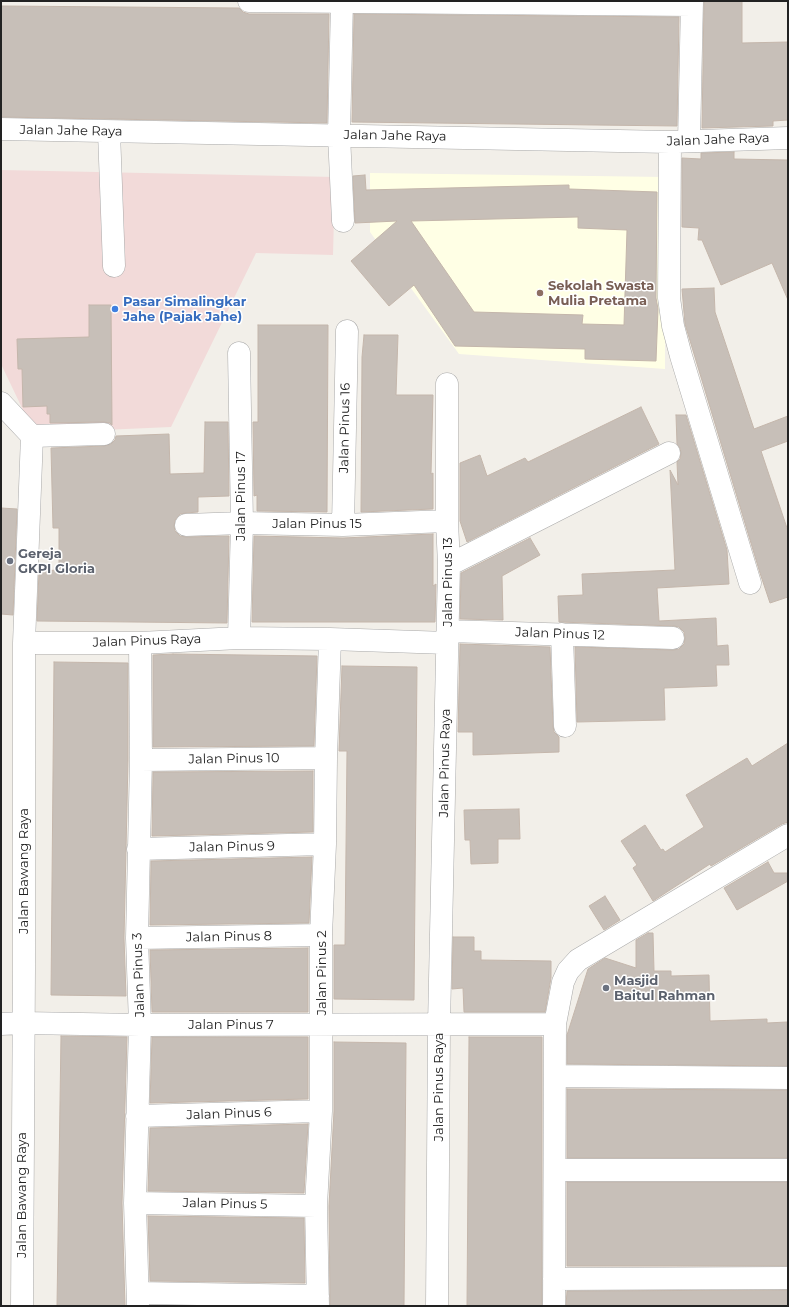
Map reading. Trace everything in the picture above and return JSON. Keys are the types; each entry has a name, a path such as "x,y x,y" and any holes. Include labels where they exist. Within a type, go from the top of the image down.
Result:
{"street":[{"path":"249,1 692,3 680,141 669,298 673,326 681,356 750,583"},
{"path":"342,2 339,135 343,221"},
{"name":"Jalan Jahe Raya","path":"1,129 680,141 788,138"},
{"path":"108,132 114,266"},
{"name":"Jalan Pinus 16","path":"343,525 347,331"},
{"name":"Jalan Pinus 17","path":"239,353 242,523 239,638"},
{"name":"Jalan Pinus 13","path":"447,384 449,565 448,637"},
{"path":"1,403 32,436 104,434"},
{"name":"Jalan Bawang Raya","path":"22,1306 24,643 32,436"},
{"path":"449,565 669,453"},
{"name":"Jalan Pinus 15","path":"186,525 242,523 343,525 448,521"},
{"path":"562,634 565,726"},
{"name":"Jalan Pinus 12","path":"448,637 562,634 673,638"},
{"name":"Jalan Pinus Raya","path":"24,643 140,643 239,638 330,639 448,637 439,1025 437,1306"},
{"name":"Jalan Pinus 2","path":"318,1301 316,1206 321,1111 322,935 330,639"},
{"name":"Jalan Pinus 3","path":"138,1300 135,1203 140,1026 137,938 141,760 140,643"},
{"name":"Jalan Pinus 10","path":"141,760 326,758"},
{"path":"554,1306 555,1024 563,982 568,971 578,960 788,835"},
{"name":"Jalan Pinus 9","path":"138,849 325,844"},
{"name":"Jalan Pinus 8","path":"137,938 322,935"},
{"name":"Jalan Pinus 7","path":"1,1024 23,1023 140,1026 555,1024"},
{"path":"555,1076 788,1078"},
{"name":"Jalan Pinus 6","path":"137,1116 321,1111"},
{"path":"555,1170 788,1170"},
{"name":"Jalan Pinus 5","path":"135,1203 316,1206"},
{"path":"554,1278 788,1278"},
{"path":"138,1300 318,1301"}],"shaded area":[{"name":"Pasar Simalingkar Jahe (Pajak Jahe)","path":"1,170 335,177 333,255 256,253 171,427 34,433 1,364"},
{"name":"Sekolah Swasta Mulia Pretama","path":"370,173 665,177 665,369 459,354 370,232"}],"building":[{"path":"704,1 742,1 742,43 788,42 788,120 773,121 773,126 702,128"},
{"path":"1,6 239,8 243,12 249,14 329,14 327,123 1,117"},
{"path":"354,14 679,17 677,126 352,122"},
{"path":"734,152 734,159 788,160 788,300 772,263 721,285 702,240 698,240 699,228 682,227 682,158 701,159 701,153"},
{"path":"365,175 366,190 569,185 569,189 657,192 656,298 658,309 656,361 585,359 585,349 455,346 414,285 389,306 351,261 397,221 355,223 353,176","holes":["578,217 578,228 627,230 624,325 582,324 583,315 474,312 411,221"]},
{"path":"714,288 715,312 754,429 788,416 788,441 761,451 788,531 788,597 770,603 685,324 682,289"},
{"path":"89,305 111,305 112,425 104,422 50,423 50,414 47,414 47,406 23,407 22,369 18,369 17,339 89,337"},
{"path":"258,325 328,325 327,512 257,511 257,495 254,496 253,422 258,422"},
{"path":"364,335 398,335 396,395 433,395 431,474 433,473 433,509 361,512 362,357"},
{"path":"641,407 659,444 467,542 460,521 460,463 480,455 487,476 525,458 528,462"},
{"path":"676,415 686,415 727,550 729,584 657,588 659,621 716,618 717,646 728,645 729,665 716,665 717,686 664,688 665,720 577,722 575,647 673,650 679,649 684,644 684,632 679,627 674,626 559,622 558,596 583,595 582,574 675,570 670,470 678,485 677,462 680,459 681,453 677,444"},
{"path":"205,422 228,422 229,496 198,497 198,512 180,514 175,520 174,526 175,531 180,536 229,536 227,623 37,621 39,571 59,570 59,528 53,528 51,448 104,446 111,444 115,440 116,436 169,434 170,474 204,473"},
{"name":"Gereja GKPI Gloria","path":"1,508 17,509 13,615 1,614"},
{"path":"433,534 433,586 436,584 435,622 252,622 254,536 343,538"},
{"path":"530,538 540,555 502,576 503,620 460,619 461,573"},
{"path":"460,644 550,647 553,726 554,732 559,737 559,752 473,755 473,732 458,732"},
{"path":"153,655 317,656 314,746 153,747"},
{"path":"54,662 128,663 128,760 124,938 126,996 51,995"},
{"path":"342,666 417,667 414,1000 334,999 334,945 345,945 347,751 339,751"},
{"path":"788,743 788,822 782,824 711,866 710,864 653,901 633,868 637,865 621,841 645,825 661,850 663,849 665,852 704,827 686,795 747,758 752,766"},
{"path":"313,771 313,832 152,836 153,772"},
{"path":"519,809 520,839 498,839 498,863 471,864 470,840 465,840 464,810"},
{"path":"312,857 309,923 150,925 151,861"},
{"path":"768,862 774,873 788,873 788,881 737,910 724,888"},
{"path":"605,896 620,920 604,930 589,906"},
{"path":"648,933 653,933 654,971 671,971 671,976 709,975 710,1021 767,1019 767,1023 787,1022 788,1066 567,1064 567,1035 588,969 605,958 636,968 636,940"},
{"path":"453,937 474,937 474,951 481,951 481,960 551,961 551,978 545,1012 464,1012 463,988 452,989"},
{"path":"308,948 308,1012 152,1012 150,950"},
{"path":"61,1036 127,1037 122,1203 125,1306 57,1306"},
{"path":"152,1037 308,1037 308,1099 150,1103"},
{"path":"469,1037 542,1037 542,1306 467,1306"},
{"path":"334,1042 406,1043 404,1306 330,1306 329,1206 334,1111"},
{"path":"567,1089 788,1090 788,1158 567,1158"},
{"path":"308,1124 304,1193 148,1191 150,1128"},
{"path":"567,1182 788,1182 788,1266 567,1266"},
{"path":"148,1216 304,1218 305,1283 150,1281"},
{"path":"788,1290 788,1306 566,1306 567,1291"}],"place":[{"name":"Sekolah Swasta Mulia Pretama","path":"540,293"},
{"name":"Pasar Simalingkar Jahe (Pajak Jahe)","path":"115,309"},
{"name":"Gereja GKPI Gloria","path":"10,561"},
{"name":"Masjid Baitul Rahman","path":"606,988"}]}
